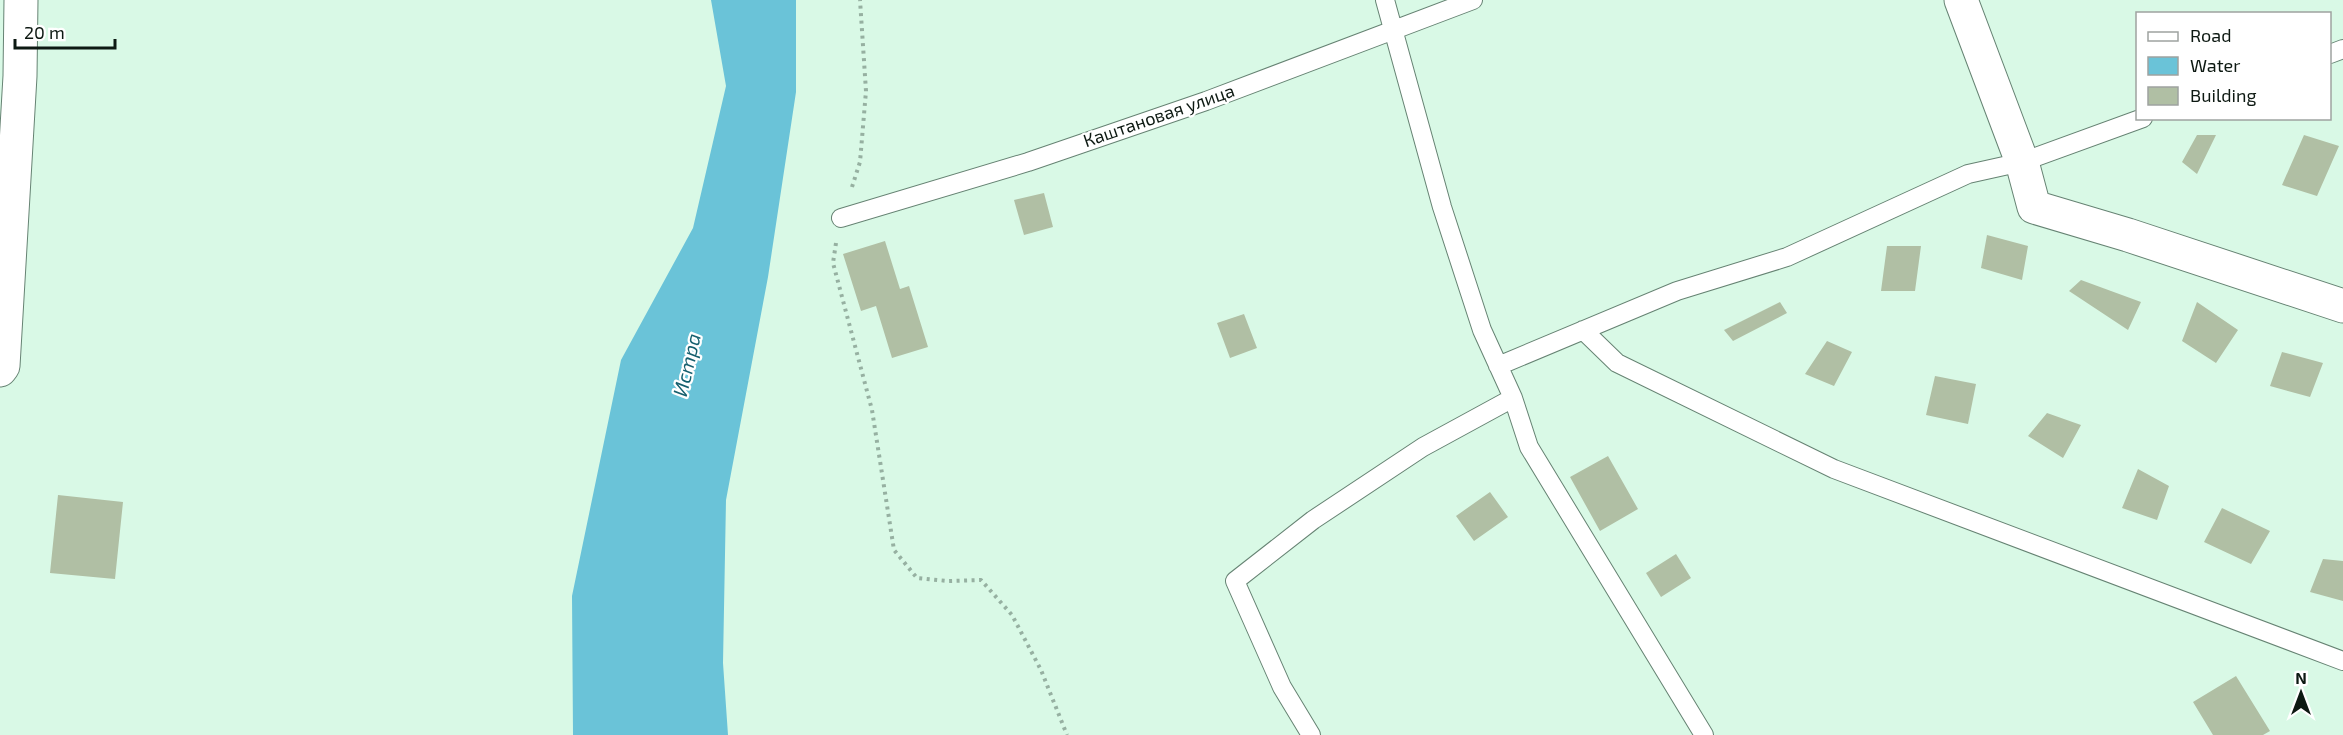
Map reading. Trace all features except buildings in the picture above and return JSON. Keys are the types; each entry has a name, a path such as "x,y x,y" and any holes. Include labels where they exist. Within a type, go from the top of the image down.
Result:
{"street":[{"path":"0,370 3,366 17,123 21,0"},
{"path":"1961,0 2022,162 2034,207 2128,235 2343,306"}],"lane":[{"path":"1385,0 1395,28 1442,207 1482,330 1513,398 1529,447 1704,735"},
{"name":"Каштановая улица","path":"841,218 1028,162 1206,101 1473,0"},
{"path":"1498,366 1677,291 1786,257 1968,174 2022,162 2138,120"},
{"path":"1583,330 1617,363 1834,469 2343,662"},
{"path":"1311,735 1282,687 1234,581 1313,519 1423,447 1513,398"}],"path":[{"path":"860,0 866,91 860,162 841,218 833,263 872,410 894,550 917,578 948,581 981,580 1012,615 1041,670 1068,735"}],"water":[{"name":"Истра","path":"711,0 796,0 796,92 768,277 726,500 723,663 728,735 573,735 572,596 621,360 693,228 726,86"}]}
